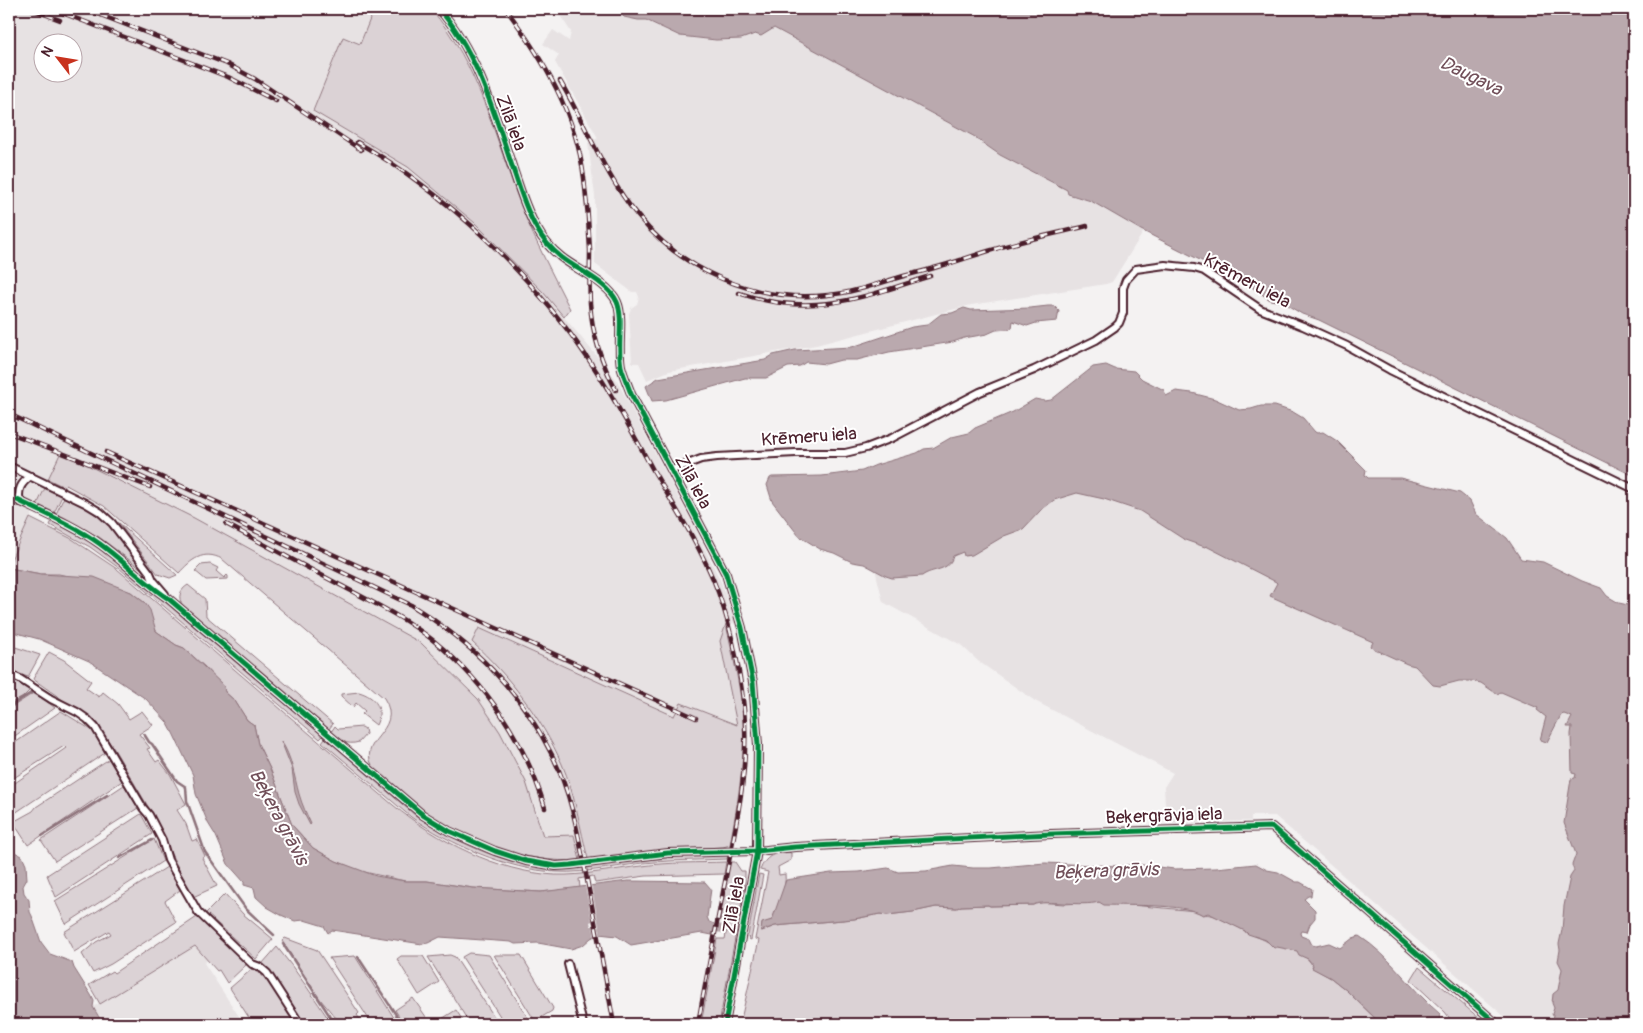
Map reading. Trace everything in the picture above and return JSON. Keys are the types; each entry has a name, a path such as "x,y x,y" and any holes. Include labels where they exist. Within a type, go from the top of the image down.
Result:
{"street":[{"name":"Zilā iela","path":"439,9 462,40 481,79 524,201 541,237 562,258 611,292 617,302 621,366 631,394 726,574 748,651 753,682 758,745 757,851 725,1024"},
{"name":"Krēmeru iela","path":"672,470 701,459 717,457 796,453 844,453 866,448 892,438 980,392 1034,370 1096,340 1119,323 1123,313 1123,288 1131,273 1142,267 1165,265 1204,271 1260,309 1347,346 1390,370 1634,488"},
{"path":"9,466 100,512 112,523 143,563 150,573 152,580 169,599"},
{"path":"20,502 19,489 24,480 30,476"},
{"path":"9,496 77,529 99,542 156,591 169,599"},
{"name":"Beķergrāvja iela","path":"169,599 423,815 449,831 495,851 526,861 556,866 668,853 757,851 795,847 1051,834 1272,827 1497,1024"},
{"path":"9,674 77,712 95,726 149,815 162,840 168,860 198,912 252,964 260,967 267,974 300,1024"},
{"path":"568,964 584,1024"}],"shaded area":[{"path":"9,9 374,9 360,44 343,37 313,111 408,167 475,223 543,292 616,379 697,532 722,584 735,623 726,625 720,642 737,726 681,703 674,716 479,628 472,642 496,665 520,693 537,718 562,764 572,793 582,834 543,836 535,806 516,761 500,732 478,699 421,643 194,518 61,452 9,564"},
{"path":"374,9 431,9 448,31 474,78 526,219 570,309 564,317 543,292 475,223 408,167 313,111 343,37 360,44"},
{"path":"556,9 616,9 624,17 646,20 680,36 716,40 758,35 774,28 978,138 1000,155 1067,190 1068,194 1091,201 1144,231 1112,282 1106,284 971,305 816,345 669,371 647,380 639,363 632,363 629,314 631,308 637,304 639,297 637,292 632,292 595,264 595,196 588,143 598,138 555,62 559,55 543,44 553,30 569,41 571,32"},
{"path":"1086,420 1634,665 1634,1024 1513,1024 1275,816 1251,816 1251,821 1166,823 1164,787 1173,773 1035,701 978,661 961,645 883,602 875,569 902,519"},
{"path":"61,452 194,518 421,643 478,699 500,732 526,782 543,836 574,835 580,860 538,858 494,847 452,829 416,805 376,771 370,760 370,751 373,744 389,720 389,710 384,698 222,559 209,555 198,557 179,573 104,506 66,485 64,487 48,479"},
{"path":"45,488 62,496 54,513 37,505"},
{"path":"64,497 88,509 108,524 144,571 99,537 56,514"},
{"path":"30,518 72,539 117,569 393,805 429,831 449,842 490,861 533,873 577,874 663,864 726,862 724,874 646,876 595,883 593,876 579,879 580,888 541,892 473,888 427,881 405,881 360,871 336,861 313,848 292,825 271,771 258,744 254,725 247,720 235,701 225,692 224,686 205,667 184,648 176,645 156,631 145,603 131,592 59,574 41,574 9,568 9,564"},
{"path":"52,521 92,543 112,557 323,736 320,739 119,568 90,547 50,525"},
{"path":"118,522 177,575 170,578 158,574"},
{"path":"210,564 218,568 216,571 224,578 227,575 228,579 206,580 195,571 201,565"},
{"path":"188,585 205,599 206,616 333,724 328,730 183,606 180,594"},
{"path":"726,624 739,687 743,725 743,760 730,845 588,859 567,775 554,747 523,698 499,669 472,642 479,628 674,716 681,703 737,725 720,641"},
{"path":"9,645 40,655 28,677 9,671"},
{"path":"49,652 64,660 91,681 86,688 99,697 103,692 118,704 129,719 142,711 153,725 139,734 150,748 147,749 156,762 159,760 170,774 186,804 177,810 186,824 192,841 197,839 205,856 202,858 217,886 193,897 156,820 97,724 33,679"},
{"path":"9,678 31,689 22,698 9,704"},
{"path":"35,692 55,708 9,740 9,709"},
{"path":"359,692 370,697 377,704 379,714 376,725 362,714 365,711 356,703 353,707 341,696 341,694"},
{"path":"61,711 93,731 105,753 9,817 9,787 66,748 64,746 9,781 9,747"},
{"path":"335,726 338,729 362,727 365,729 366,734 359,742 347,743 331,732"},
{"path":"325,738 415,815 468,845 506,860 546,868 566,869 691,855 728,855 727,859 655,862 568,872 538,870 499,861 443,837 411,817 322,742"},
{"path":"109,759 122,781 28,845 13,822 33,811 36,807"},
{"path":"124,785 138,808 55,861 41,840"},
{"path":"141,814 152,834 56,897 47,875"},
{"path":"154,839 163,861 66,924 55,901"},
{"path":"791,853 791,860 778,867 779,875 785,874 785,885 772,920 762,924 762,931 775,926 854,919 936,907 1033,905 1038,902 1064,904 1099,902 1196,911 1203,915 1213,915 1275,946 1295,949 1303,954 1313,968 1331,978 1346,990 1381,1024 740,1024 759,940 755,939 768,872 760,870 771,856"},
{"path":"730,862 735,862 741,871 745,871 745,885 719,1024 701,1024 717,939 725,939 729,919 720,919"},
{"path":"167,867 180,890 165,901 176,922 111,964 93,973 82,954 96,942 111,934 109,931 74,952 64,932"},
{"path":"759,874 763,875 751,940 748,936"},
{"path":"225,894 243,914 273,939 256,959 206,913"},
{"path":"197,917 247,964 227,983 219,970 217,971 195,946 100,1004 89,985 112,971 114,973"},
{"path":"285,938 317,950 359,1013 357,1015 363,1024 341,1024 320,999 282,941"},
{"path":"195,946 208,960 204,963 244,1024 104,1024 93,1007"},
{"path":"277,947 332,1024 305,1024 262,964"},
{"path":"469,953 489,955 531,1023 505,1024 462,957"},
{"path":"450,955 455,957 499,1024 470,1024 428,957"},
{"path":"494,955 521,955 553,1008 552,1011 535,1021"},
{"path":"355,956 398,1024 372,1024 329,958"},
{"path":"401,956 423,956 439,982 419,995 397,959"},
{"path":"1419,967 1486,1024 1454,1024 1445,1012 1411,980"},
{"path":"252,969 258,972 270,985 295,1024 253,1024 230,988"},
{"path":"413,998 431,1024 404,1024 395,1010"},
{"path":"456,1010 465,1024 438,1024 437,1022"}],"water":[{"name":"Daugava","path":"616,9 1634,9 1634,476 1319,320 1302,314 1282,302 1270,300 1249,285 1141,230 1091,201 1068,194 1067,190 1000,155 977,138 774,28 761,36 755,34 741,39 716,40 680,36 646,20 624,17"},
{"path":"1054,306 1059,311 1057,321 1027,326 1013,321 1012,328 996,330 953,342 889,352 857,360 841,360 826,364 806,362 800,366 788,367 766,378 745,378 666,400 652,401 646,386 658,378 765,360 773,355 795,350 852,347 912,327 927,325 941,314 952,313 964,308 971,310"},
{"path":"1106,365 1115,369 1134,371 1142,379 1164,390 1166,396 1176,391 1192,393 1215,399 1239,410 1261,406 1275,406 1293,412 1303,418 1315,432 1323,432 1337,441 1366,470 1365,475 1368,478 1400,478 1460,493 1470,501 1476,514 1507,538 1521,559 1543,562 1601,588 1607,596 1619,603 1634,604 1634,1024 1558,1024 1552,1014 1554,1008 1552,1003 1553,994 1558,990 1562,969 1558,961 1564,906 1570,877 1574,871 1572,865 1576,854 1564,823 1571,779 1575,778 1576,774 1572,773 1572,727 1567,727 1572,717 1564,714 1561,715 1547,742 1540,740 1546,717 1537,710 1538,708 1501,692 1497,694 1481,683 1472,681 1459,681 1440,686 1433,685 1415,666 1374,649 1371,646 1373,642 1270,596 1276,582 1206,546 1185,540 1140,511 1104,499 1077,493 1054,500 1040,511 1023,529 1004,536 972,555 964,556 963,552 953,556 948,565 922,576 892,578 864,564 852,562 834,553 820,549 799,536 772,501 767,485 772,477 822,476 862,471 924,449 933,448 952,437 969,433 975,428 1013,412 1035,399 1051,400 1093,367"},
{"path":"9,568 41,574 94,577 131,592 145,603 150,610 156,631 176,645 184,648 224,686 225,692 235,701 247,720 254,725 258,744 271,771 292,825 313,848 336,861 376,876 405,881 427,881 473,888 541,892 628,881 705,882 711,889 707,917 709,922 714,924 712,935 702,933 631,945 617,936 599,934 583,945 571,949 538,943 515,944 511,942 440,937 422,944 332,930 328,933 324,926 304,920 295,921 281,915 267,907 256,897 254,888 244,885 244,882 228,864 208,823 196,794 193,775 173,733 167,722 146,699 89,661 39,639 9,631"},
{"path":"281,741 290,760 300,798 310,825 299,804 295,792 292,769"},
{"path":"9,849 22,856 26,865 27,879 23,886 24,893 29,900 30,912 41,942 50,954 72,962 94,1001 93,1007 103,1024 9,1024"},
{"path":"1045,863 1119,866 1135,864 1174,869 1216,868 1256,864 1267,870 1278,872 1312,889 1311,896 1304,899 1315,910 1315,918 1307,932 1301,931 1301,936 1309,939 1312,945 1329,943 1340,948 1353,938 1359,936 1382,954 1440,1014 1439,1021 1444,1024 1381,1024 1346,990 1331,978 1312,968 1313,965 1308,959 1299,955 1297,951 1274,948 1266,940 1248,934 1208,913 1203,915 1194,911 1170,907 1104,905 1099,902 1083,904 1039,903 1033,905 961,906 957,908 936,907 913,912 880,914 854,919 775,926 761,931 762,923 772,920 786,880 831,873 888,868 898,872 926,871 953,866 991,868"}],"pier":[{"path":"591,884 601,937 595,938 593,926 591,926 590,922 592,921 585,885"}],"waterway":[{"path":"9,707 31,693"},
{"path":"144,734 177,781 186,787 187,801 205,852 246,909 274,935"},
{"path":"42,836 107,795"},
{"path":"119,858 152,840"},
{"name":"Beķera grāvis","path":"705,925 726,929"},
{"path":"283,944 335,1024"},
{"path":"358,957 402,1024"}],"railway":[{"path":"31,9 60,20"},
{"path":"52,9 228,77 276,101"},
{"path":"85,9 227,64 255,79 361,150"},
{"path":"506,9 545,68 566,110 574,132 580,154 587,205 590,250 590,303 593,326 602,359 616,390"},
{"path":"560,81 615,183 637,215 655,235 698,267 722,279 748,288 774,294 801,296 845,292 941,266 1015,243 1087,226"},
{"path":"357,142 424,186 456,212 486,239 543,299 568,331 608,389 693,537 719,594 729,626 740,676 744,709 745,754 737,821 698,1024"},
{"path":"739,293 790,304 836,302 858,298 930,276"},
{"path":"9,414 411,605 454,635 492,670 525,709 539,731 552,755 571,804 614,1024"},
{"path":"9,433 150,487"},
{"path":"106,452 696,718"},
{"path":"226,524 376,604 434,641 471,676 502,716 516,738 527,761 545,808"}],"cycle path":[{"path":"439,9 464,44 484,85 526,207 539,233 557,254 600,283 613,295 617,302 620,316 620,358 624,376 631,394 726,574 742,628 753,682 758,745 757,851 725,1024"},
{"path":"9,496 67,524 100,544 169,599 423,815 449,831 495,851 526,861 556,866 668,853 757,851 795,847 1051,834 1272,827 1497,1024"}]}
